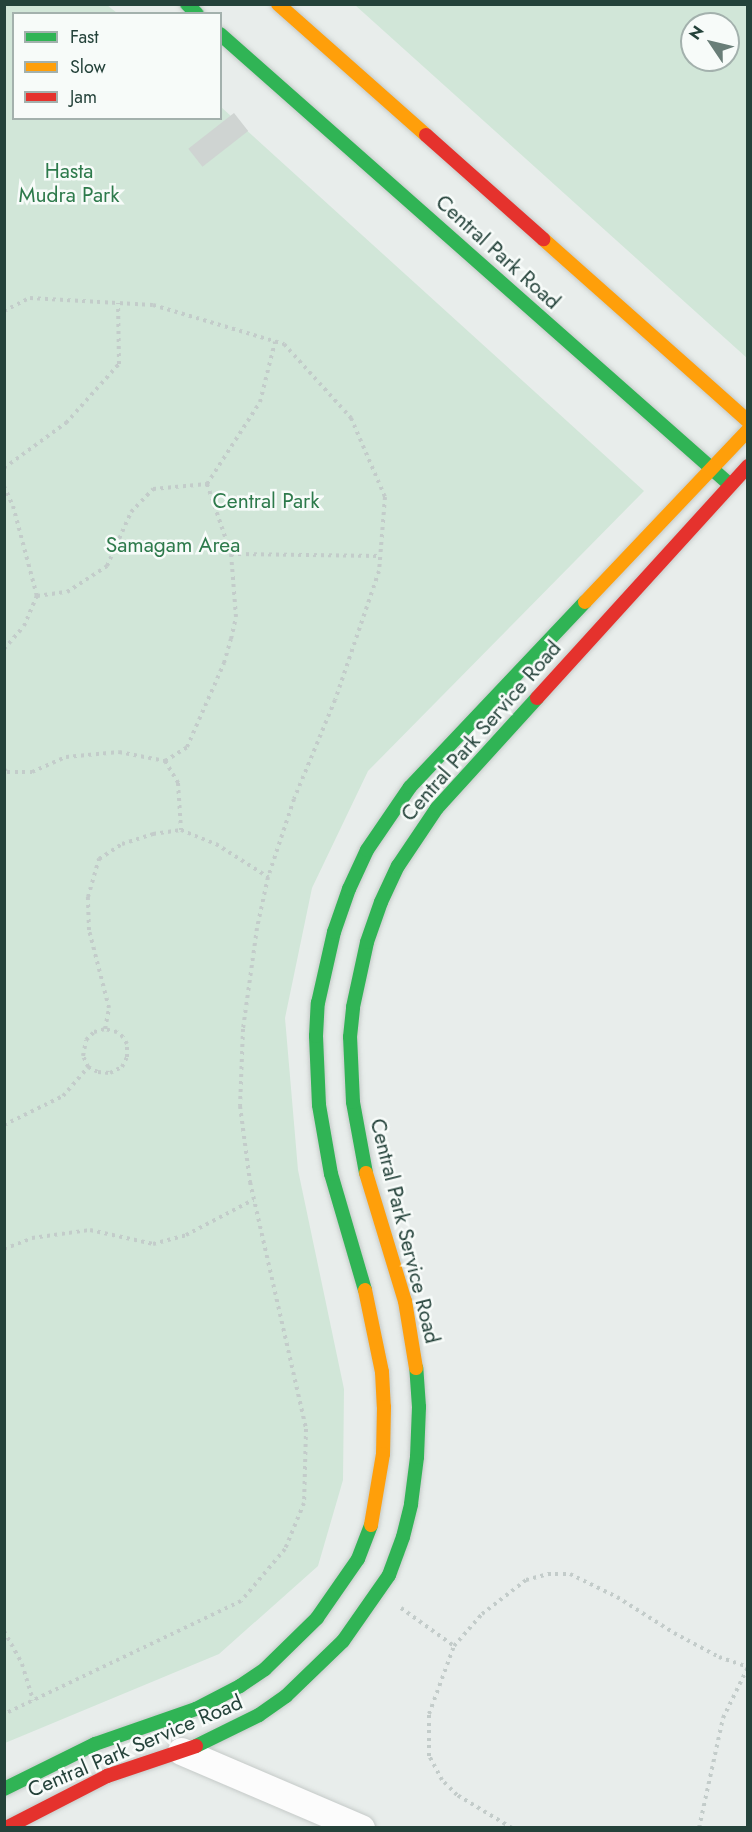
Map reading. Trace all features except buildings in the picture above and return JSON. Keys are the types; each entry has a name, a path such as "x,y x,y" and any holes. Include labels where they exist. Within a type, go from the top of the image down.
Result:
{"street":[{"name":"Central Park Road","path":"278,4 747,421"},
{"name":"Central Park Road","path":"222,36 735,489"},
{"name":"Central Park Service Road","path":"4,1789 95,1744 196,1709 240,1686 265,1669 317,1618 358,1559 370,1528 377,1498 383,1454 384,1407 382,1372 371,1309 331,1174 319,1105 316,1036 318,1003 334,932 349,889 367,850 410,787 747,430"},
{"name":"Central Park Service Road","path":"6,1827 107,1776 180,1751 237,1728 286,1696 343,1641 389,1575 403,1537 411,1504 417,1457 419,1407 416,1368 405,1301 364,1165 353,1102 350,1037 352,1007 367,942 381,902 398,866 437,808 735,489 747,466"},
{"path":"180,1751 362,1827"}],"path":[{"path":"4,311 30,298 153,305 284,344 351,418 385,497 379,571 339,690 294,799 268,877 257,928 243,1029 240,1106 254,1199 306,1430 304,1503 285,1549 242,1601 4,1714"},
{"path":"4,468 66,423 119,364 118,303"},
{"path":"207,484 260,402 275,342"},
{"path":"5,772 32,772 66,757 119,752 165,761 187,747 224,663 236,617 231,589 231,554 207,484"},
{"path":"37,596 67,592 107,566 131,512 153,489 207,484"},
{"path":"4,486 13,506 37,596 24,626 4,649"},
{"path":"231,554 380,556"},
{"path":"165,761 178,783 181,830"},
{"path":"105,1029 109,1008 89,930 88,897 99,860 122,844 153,834 181,830 216,843 268,877"},
{"path":"105,1029 117,1032 123,1037 128,1051 125,1062 110,1073 98,1072 88,1066 83,1056 86,1040 94,1032 105,1029"},
{"path":"4,1125 63,1096 88,1066"},
{"path":"4,1249 32,1238 90,1230 153,1244 186,1235 254,1199"},
{"path":"512,1827 457,1795 442,1780 429,1756 429,1714 454,1646 482,1614 526,1580 548,1574 570,1574 617,1597 701,1648 747,1667 723,1718 699,1827"},
{"path":"378,1592 454,1646"},
{"path":"4,1631 22,1664 33,1700"}],"green space":[{"name":"Central Park","path":"5,5 107,5 116,12 12,12 12,120 222,120 222,108 644,491 368,771 312,888 285,1018 298,1170 344,1389 343,1480 318,1566 219,1654 5,1743"},
{"path":"355,5 747,5 747,358"}],"traffic: fast":[{"path":"187,4 195,12"},
{"path":"222,36 728,483"},
{"path":"365,1290 331,1174 319,1105 316,1036 318,1003 334,932 349,889 367,850 410,787 585,602"},
{"path":"366,1173 353,1102 350,1037 353,1007 367,942 381,902 398,866 437,808 537,698"},
{"path":"196,1746 259,1715 286,1696 343,1641 389,1575 403,1537 411,1504 417,1457 419,1407 416,1368"},
{"path":"4,1789 95,1744 196,1709 240,1686 265,1669 317,1618 358,1559 371,1525"}],"traffic: slow":[{"path":"278,4 426,135"},
{"path":"543,239 748,421"},
{"path":"585,602 748,430"},
{"path":"366,1173 405,1301 416,1368"},
{"path":"365,1290 382,1372 384,1407 383,1454 371,1525"}],"traffic: jam":[{"path":"426,135 543,239"},
{"path":"537,698 748,466"},
{"path":"6,1828 107,1776 196,1746"}],"park label":[{"name":"Hasta Mudra Park","path":"69,183"},
{"name":"Samagam Area","path":"173,545"}]}
